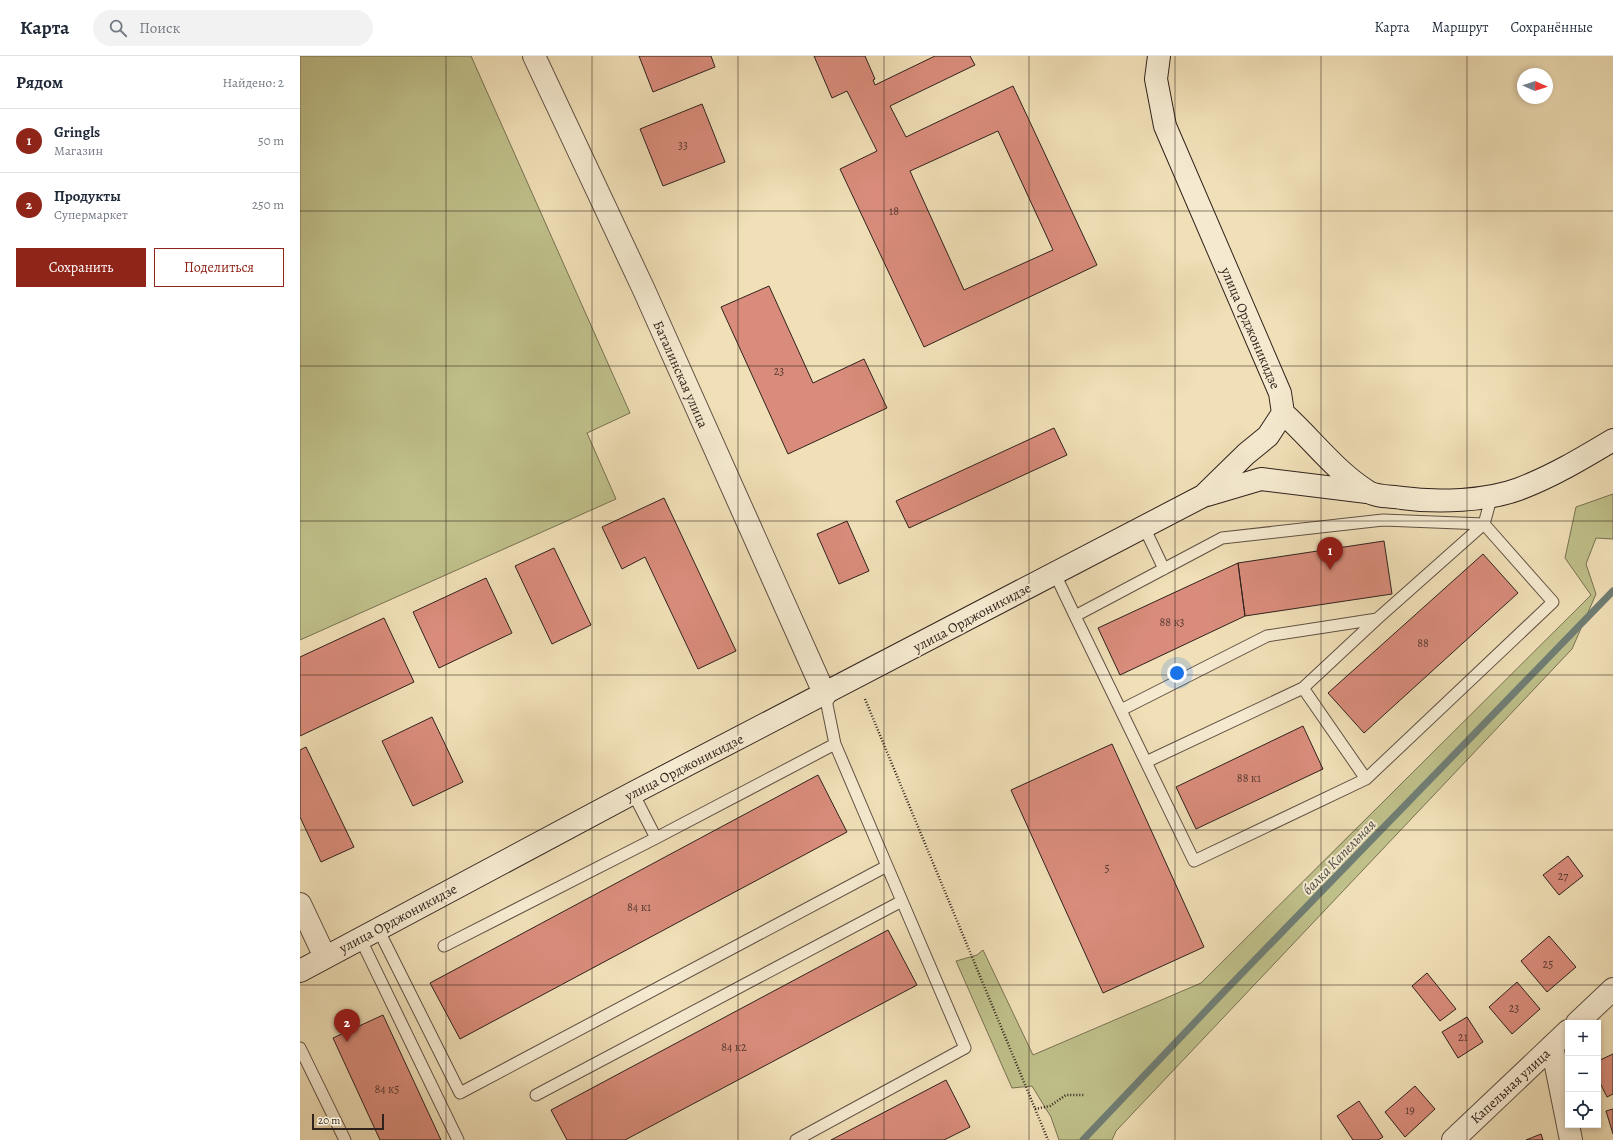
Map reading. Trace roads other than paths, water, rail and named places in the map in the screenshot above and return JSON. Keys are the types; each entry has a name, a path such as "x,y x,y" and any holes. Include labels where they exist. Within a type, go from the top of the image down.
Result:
{"street":[{"name":"Баталинская улица","path":"534,56 647,297 824,695"},
{"name":"улица Орджоникидзе","path":"300,971 633,793 1204,496 1246,454 1268,436 1283,413 1280,393 1165,126 1156,79 1159,56"},
{"path":"1283,413 1300,428 1332,464 1369,492"},
{"path":"1204,496 1261,479 1369,492 1414,500 1467,499 1518,490 1566,468 1613,440"},
{"path":"300,904 325,957"},
{"path":"1580,1020 1613,989"},
{"name":"Капельная улица","path":"1453,1140 1565,1034"},
{"path":"1552,1046 1571,1140"}],"lane":[{"path":"1146,762 1303,688 1377,619 1484,524 1492,495"},
{"path":"1055,574 1075,616 1194,861 1366,779 1553,602 1484,524 1383,520 1222,538 1075,616"},
{"path":"1144,527 1164,569"},
{"path":"1121,710 1267,636 1377,619"},
{"path":"1303,688 1366,779"},
{"path":"796,1140 965,1048 835,744 824,695"},
{"path":"444,946 656,838 835,744"},
{"path":"633,793 656,838"},
{"path":"369,934 460,1093 887,866"},
{"path":"536,1094 902,901"},
{"path":"369,934 458,1140"},
{"path":"300,1048 345,1140"}],"waterway":[{"name":"балка Капельная","path":"1083,1140 1217,999 1613,591"}],"place":[{"name":"Gringls","path":"1330,570"},
{"name":"Продукты","path":"347,1042"}]}
